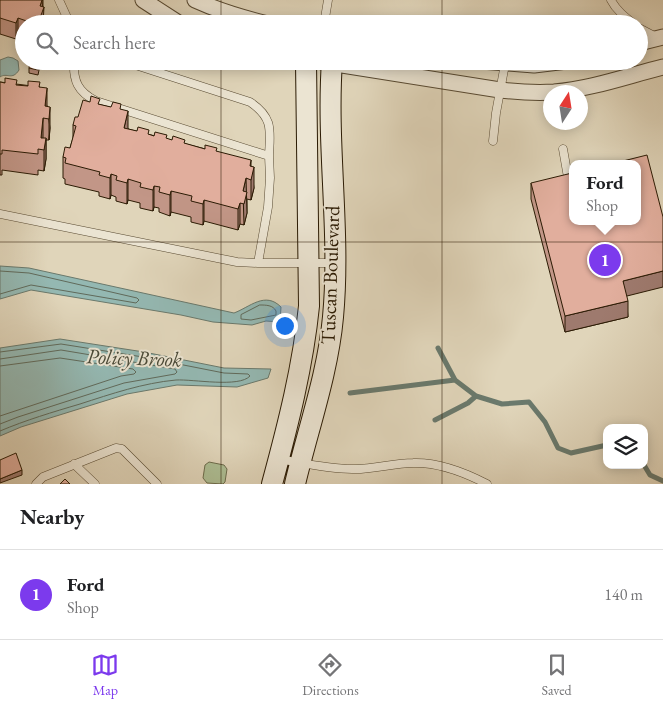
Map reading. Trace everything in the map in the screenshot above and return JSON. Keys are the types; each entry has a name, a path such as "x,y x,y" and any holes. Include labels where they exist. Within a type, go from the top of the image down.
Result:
{"main road":[{"name":"Tuscan Boulevard","path":"272,484 305,343 309,306 306,70"},
{"name":"Tuscan Boulevard","path":"295,484 323,374 333,316 335,263 328,70"}],"street":[{"path":"143,0 166,15"},
{"path":"195,0 233,15"},
{"path":"376,70 527,93 582,88 663,67"}],"lane":[{"path":"59,0 66,15"},
{"path":"325,15 328,0"},
{"path":"611,0 623,15"},
{"path":"648,32 660,38"},
{"path":"74,70 75,79 80,89 86,96 96,101 270,156"},
{"path":"151,70 250,102 262,110 268,122 270,178 268,207 258,264"},
{"path":"493,141 504,70"},
{"path":"563,149 569,182"},
{"path":"0,214 237,262 258,264 335,263"},
{"path":"36,484 43,477 116,448 122,449 156,484"},
{"path":"279,459 333,468 354,469 414,462 435,464 454,469 487,484"},
{"path":"74,464 95,484"}],"green space":[{"path":"209,462 224,465 227,469 223,484 207,483 203,478 205,465"}],"water":[{"path":"8,57 13,58 15,59 15,70 19,70 12,76 5,75 0,77 0,60"},
{"path":"0,266 29,268 234,313 263,300 269,300 281,307 280,322 266,321 252,325 213,322 31,290 0,299"},
{"path":"60,339 144,352 224,368 271,369 268,378 237,387 177,385 127,394 21,427 0,436 0,348"}],"building":[{"path":"0,0 42,0 40,6 44,7 41,15 15,15 15,23 0,18"},
{"path":"5,78 17,80 16,85 28,86 28,81 40,82 39,87 47,88 45,106 50,107 49,119 43,118 41,138 46,138 44,150 38,149 38,154 2,150 2,154 0,154 0,82 5,83"},
{"path":"91,96 100,99 98,104 111,107 113,102 121,104 120,109 128,111 124,128 137,131 138,127 149,130 148,134 154,136 155,132 167,135 166,138 172,140 173,136 185,140 184,143 205,149 205,145 217,148 216,151 251,160 250,166 254,167 251,180 246,178 243,191 247,192 244,204 240,203 238,209 204,200 203,204 191,201 192,196 171,191 170,195 159,192 160,187 154,186 153,190 140,187 141,183 128,179 127,183 116,180 117,176 111,174 110,178 99,175 100,172 65,163 66,158 63,157 65,147 70,148 76,126 73,125 75,117 78,117 83,100 90,102"},
{"path":"647,155 663,217 663,271 623,281 628,301 565,316 531,183 569,174 569,225 641,225 641,160 627,160"},
{"path":"16,453 22,470 0,479 0,460"},
{"path":"65,479 70,484 60,484"}],"waterway":[{"path":"438,348 455,380"},
{"name":"Policy Brook","path":"350,393 455,380 476,396 502,404 529,402 545,422 558,448 571,453 603,446"},
{"path":"435,420 468,403 476,396"},
{"name":"Policy Brook","path":"646,469 650,475 663,481"}],"place":[{"name":"Ford","path":"605,260"}]}
